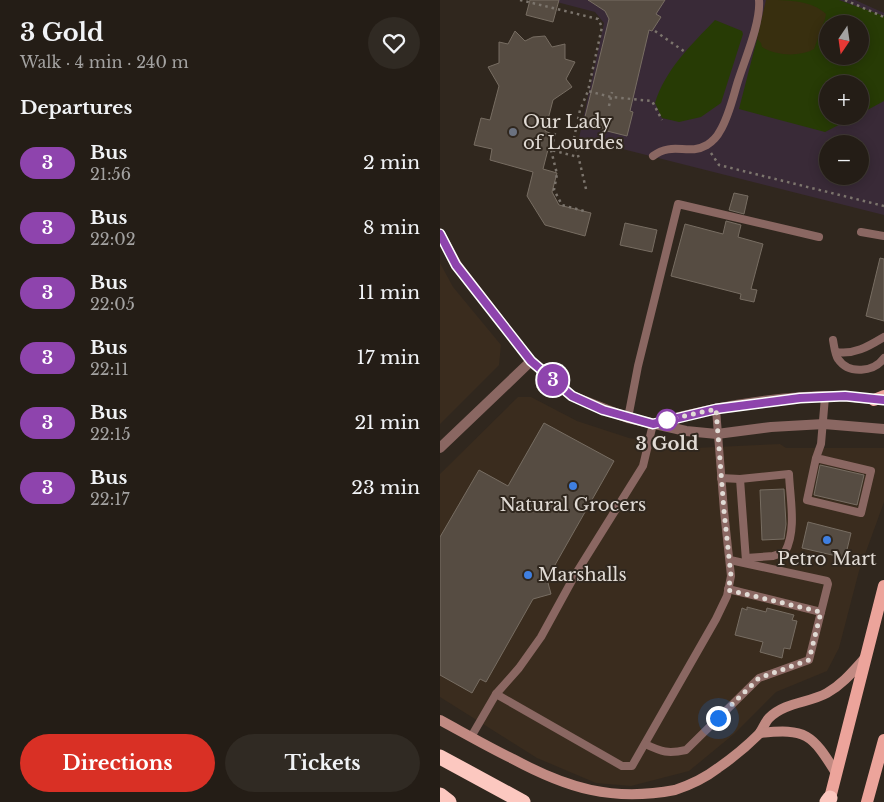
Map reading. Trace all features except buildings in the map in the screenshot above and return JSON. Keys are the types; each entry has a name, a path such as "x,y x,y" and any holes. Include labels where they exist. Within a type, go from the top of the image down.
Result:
{"highway":[{"path":"440,757 523,802"},
{"path":"440,795 450,802"}],"main road":[{"path":"829,801 884,586"},
{"path":"867,802 884,740"}],"street":[{"path":"440,234 456,265 531,361 572,396 628,418 686,431 717,434 771,427 824,424 884,429"},
{"path":"440,448 531,361"},
{"path":"653,424 716,409 774,401 845,396 881,399"},
{"path":"440,720 542,775 576,789 606,797 634,799 663,794 693,784 718,768 760,733 769,718 787,706 817,698 829,692 843,682 866,656"},
{"path":"760,733 786,730 804,734 822,749 836,773"},
{"path":"874,779 884,770"}],"lane":[{"path":"653,156 662,150 671,148 696,149 706,146 715,140 726,118 758,19 759,0"},
{"path":"628,418 638,366 678,204 818,237"},
{"path":"861,232 884,236"},
{"path":"836,352 846,354 864,349 884,337"},
{"path":"833,340 838,359 852,370 866,370 880,364 884,358"},
{"path":"816,458 830,464 854,470 871,471 861,512 822,500 807,500 816,458 821,444 825,397"},
{"path":"496,694 622,766 632,766 716,619 728,590 731,576 730,560 716,409"},
{"path":"471,737 496,694 519,668 541,637 575,575 643,466 653,424"},
{"path":"721,478 740,479 789,474 791,530 788,547 785,552 746,561"},
{"path":"740,479 746,561"},
{"path":"728,538 744,537"},
{"path":"645,744 672,754 686,750 759,678 809,660 828,584 827,581 746,561 730,560"},
{"path":"728,590 821,612"}],"path":[{"path":"520,0 598,19 602,27 588,91 580,110 574,138 586,189"},
{"path":"845,0 884,17"},
{"path":"655,31 685,52"},
{"path":"588,91 611,97 652,101 662,120"},
{"path":"609,106 612,92"},
{"path":"555,132 551,150 557,174 554,190 562,205 584,211"},
{"path":"706,146 719,165 884,206"},
{"path":"551,150 578,157"}],"shaded area":[{"path":"549,0 855,0 884,13 884,215 579,138 604,23 595,12"},
{"path":"440,263 453,287 501,345 499,365 440,424"},
{"path":"518,397 531,397 577,421 629,438 695,448 780,444 786,448 884,448 884,502 859,571 839,648 827,671 776,692 734,734 689,771 631,786 596,783 537,758 440,697 440,474"}],"green space":[{"path":"767,0 839,0 884,16 884,101 869,109 869,75 819,75 819,125 839,125 825,132 739,109"},
{"path":"715,20 742,31 743,34 721,103 701,117 679,122 662,118 655,103 659,91 680,58"}],"sand":[{"path":"766,0 806,3 826,14 819,15 819,35 814,49 808,52 781,54 762,47 757,39"}],"bus line":[{"name":"3","path":"440,234 456,265 531,361 572,396 603,410 653,424 716,409 800,398 845,396 884,400"}],"place":[{"name":"Our Lady of Lourdes","path":"513,132"},
{"name":"3 Gold","path":"667,420"},
{"name":"Natural Grocers","path":"573,486"},
{"name":"Petro Mart","path":"827,540"},
{"name":"Marshalls","path":"528,575"}],"route":[{"path":"667,420 716,409 731,576 728,590 821,612 809,660 759,678 718,718"}]}
